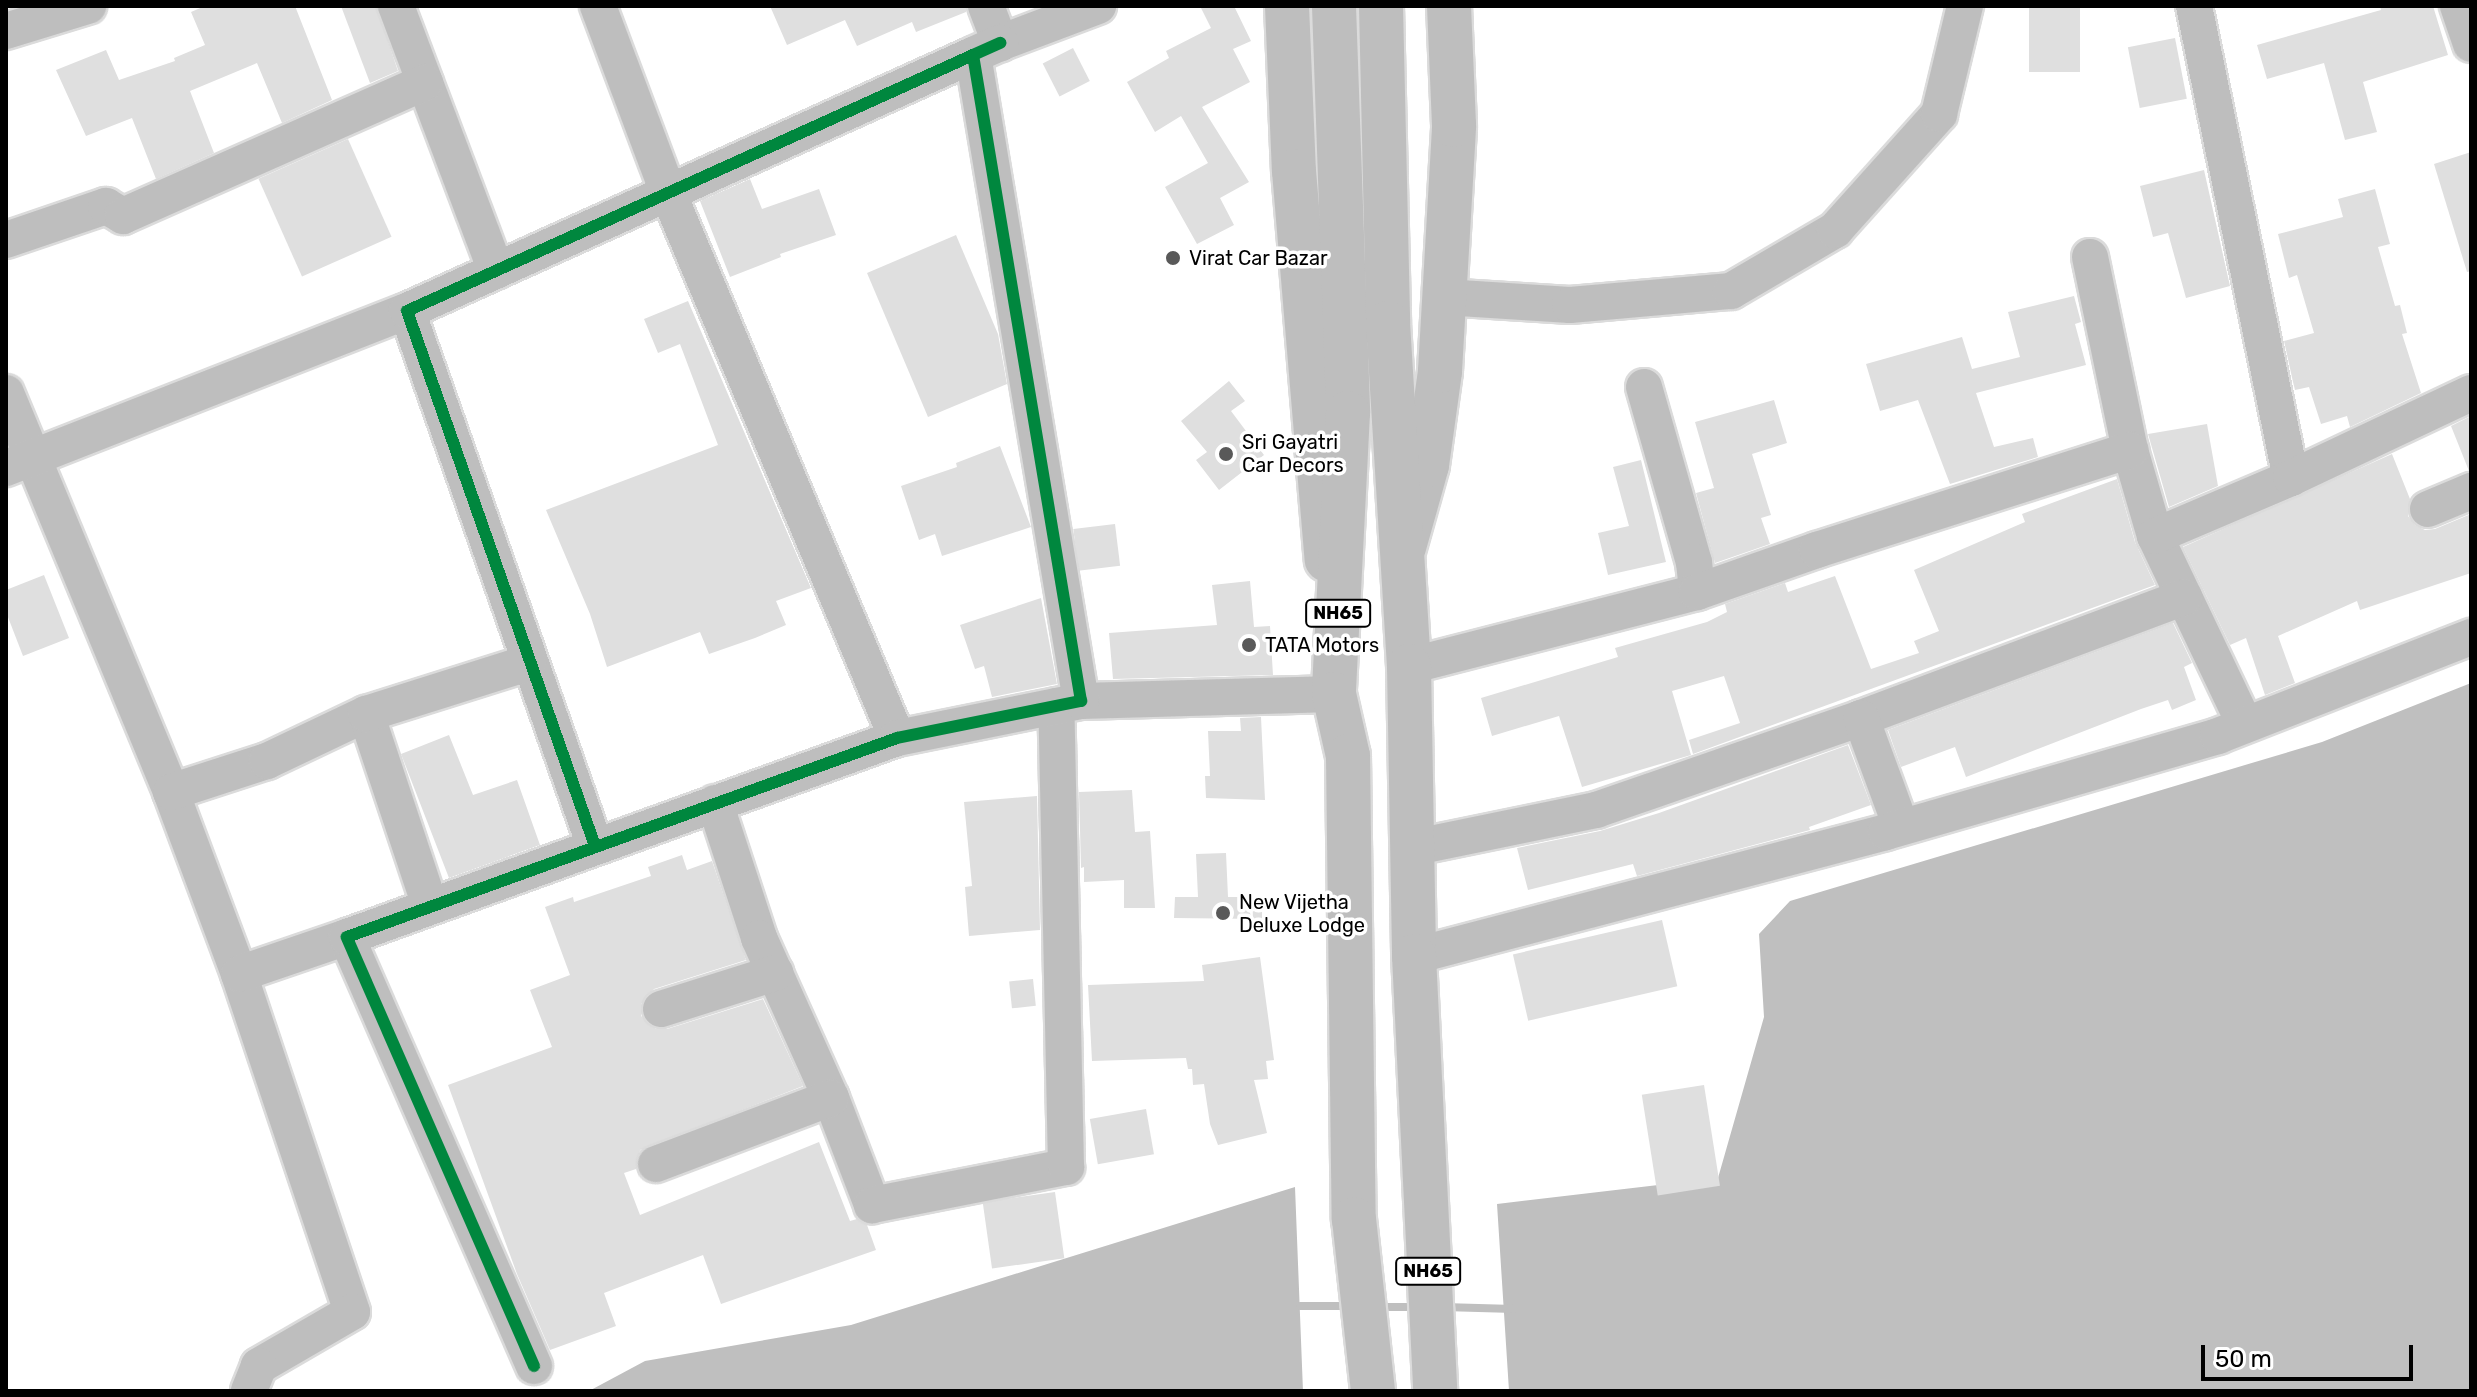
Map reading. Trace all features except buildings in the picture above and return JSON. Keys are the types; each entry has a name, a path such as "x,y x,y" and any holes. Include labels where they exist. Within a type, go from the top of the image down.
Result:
{"main road":[{"path":"1287,6 1294,171 1325,532 1334,694"},
{"name":"NH65","path":"1334,6 1348,413 1334,694 1348,756 1354,1219 1372,1380"},
{"name":"NH65","path":"1381,6 1388,323 1409,666 1414,956 1434,1378"},
{"path":"1401,556 1427,465 1440,371 1454,125 1449,6"}],"street":[{"path":"6,31 88,6"},
{"path":"396,6 496,271"},
{"path":"598,6 669,195 897,738"},
{"path":"715,803 759,938 831,1098 872,1205 1066,1167 1069,703 986,49 986,6"},
{"path":"18,462 407,311 986,49 1098,6"},
{"path":"1444,297 1570,305 1731,291 1835,230 1939,114 1965,6"},
{"path":"2194,6 2291,478"},
{"path":"2458,6 2471,44"},
{"path":"6,240 106,206 123,216 425,82"},
{"path":"2090,257 2130,450 2155,536 2245,725"},
{"path":"407,311 528,663 595,846"},
{"path":"1644,387 1694,562 1697,592"},
{"path":"6,393 18,462 171,792 239,974 352,1312 259,1366 249,1391"},
{"path":"2155,536 2291,478 2471,393"},
{"path":"1409,666 1697,592 1817,550 2130,450"},
{"path":"2428,509 2471,491"},
{"path":"1411,848 1596,810 1861,718 2184,597"},
{"path":"1414,956 1901,827 2245,725 2471,637"},
{"path":"171,792 267,761 366,714 528,663"},
{"path":"239,974 897,738 1069,703 1334,694"},
{"path":"366,714 430,906"},
{"path":"1861,718 1901,827"},
{"path":"347,937 534,1366"},
{"path":"661,1009 775,973"},
{"path":"656,1164 831,1098"}],"shaded area":[{"path":"2471,683 2471,1391 1509,1391 1497,1204 1718,1178 1764,1017 1759,934 1790,901 2322,742"},
{"path":"1295,1187 1303,1391 589,1391 645,1361 851,1325"}],"waterway":[{"path":"1300,1306 1350,1306"},
{"path":"1375,1307 1418,1307"},
{"path":"1443,1307 1514,1309"}],"cycle path":[{"path":"534,1366 347,937 897,738 1081,701 973,55 1000,43"},
{"path":"595,846 407,311 973,55"}],"place":[{"name":"Virat Car Bazar","path":"1173,258"},
{"name":"Sri Gayatri Car Decors","path":"1226,454"},
{"name":"TATA Motors","path":"1249,645"},
{"name":"New Vijetha Deluxe Lodge","path":"1223,913"}]}
